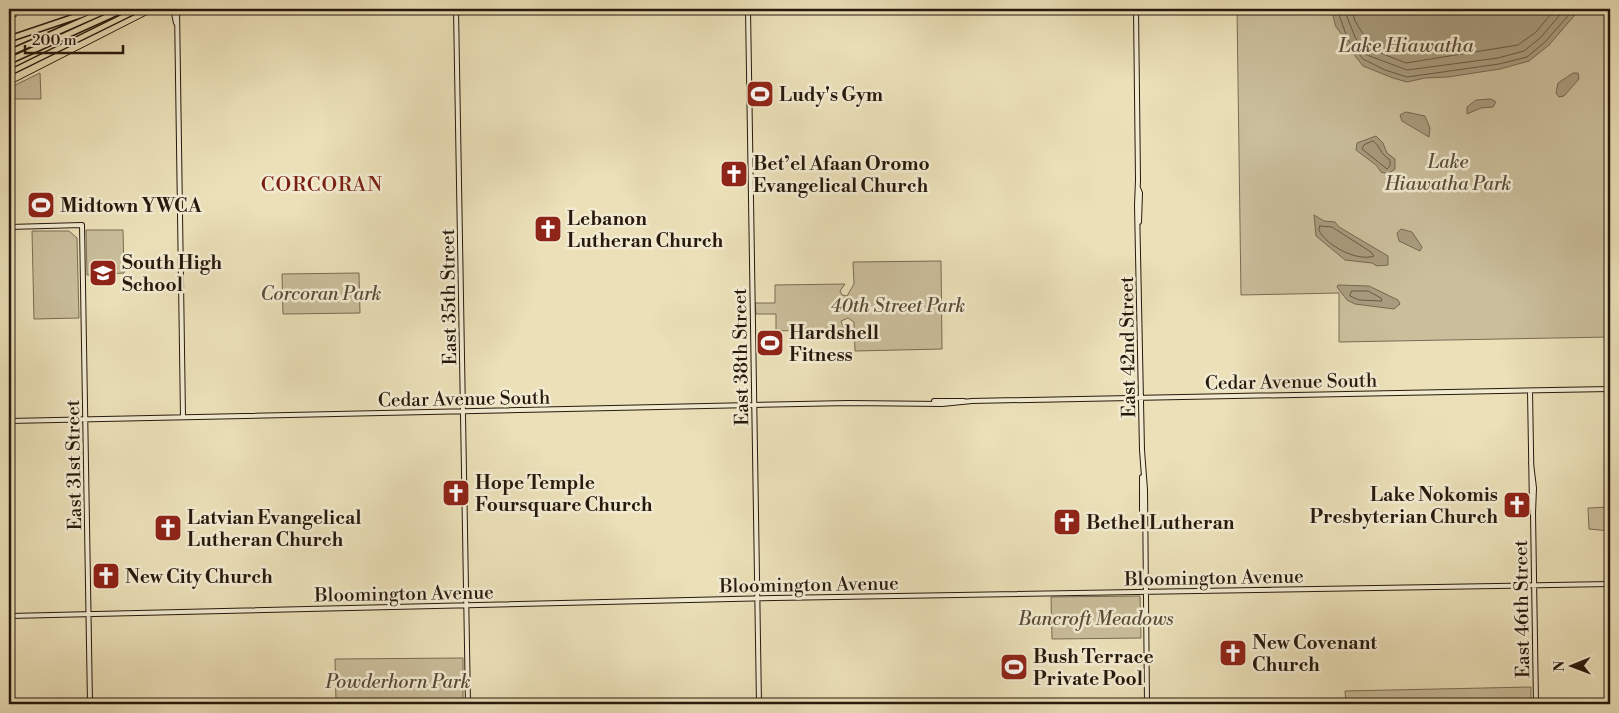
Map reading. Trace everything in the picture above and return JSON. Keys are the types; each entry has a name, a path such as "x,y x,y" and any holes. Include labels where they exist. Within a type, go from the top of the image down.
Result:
{"highway":[{"path":"9,39 98,9"},
{"path":"9,53 109,9"},
{"path":"9,61 124,9"}],"main road":[{"path":"9,73 139,9"}],"street":[{"path":"173,9 176,24"},
{"path":"177,9 183,417"},
{"name":"East 35th Street","path":"456,9 468,704"},
{"name":"East 38th Street","path":"748,9 759,704"},
{"name":"East 42nd Street","path":"1136,9 1143,470 1140,491 1144,520 1147,704"},
{"name":"East 31st Street","path":"9,227 82,225 90,704"},
{"name":"Cedar Avenue South","path":"9,422 755,405 1610,389"},
{"name":"East 46th Street","path":"1530,391 1534,488 1532,513 1536,704"},
{"name":"Bloomington Avenue","path":"9,616 758,598 1610,584"}],"green space":[{"name":"Lake Hiawatha Park","path":"1237,9 1610,9 1610,337 1339,342 1339,293 1241,295"},
{"path":"40,73 41,99 9,99 9,88"},
{"path":"86,230 123,230 124,273 87,275"},
{"path":"32,231 69,231 77,238 79,318 34,319"},
{"name":"40th Street Park","path":"941,261 942,349 855,351 854,322 848,318 841,321 844,329 776,331 776,314 756,314 755,303 775,303 775,285 845,284 840,291 842,295 847,296 854,284 853,262"},
{"name":"Corcoran Park","path":"359,273 360,313 283,314 282,274"},
{"path":"1610,507 1610,531 1589,529 1588,508"},
{"name":"Bancroft Meadows","path":"1140,596 1141,638 1052,639 1051,597"},
{"name":"Powderhorn Park","path":"463,658 463,704 332,704 336,701 335,659"},
{"path":"1531,687 1531,704 1346,704 1345,691"}],"water":[{"name":"Lake Hiawatha","path":"1331,9 1580,9 1549,45 1529,61 1500,69 1407,82 1363,66 1343,40 1343,36 1336,27"},
{"path":"1573,73 1578,73 1579,79 1564,96 1559,97 1556,93 1558,83"},
{"path":"1491,99 1496,102 1493,107 1481,108 1467,114 1467,107 1476,100"},
{"path":"1406,112 1425,116 1430,128 1429,137 1402,121 1400,115"},
{"path":"1376,136 1383,143 1387,153 1395,159 1395,169 1388,174 1381,172 1376,165 1356,150 1357,143"},
{"path":"1314,215 1324,221 1335,222 1339,227 1388,256 1388,265 1377,266 1372,263 1345,260 1316,236"},
{"path":"1401,229 1412,232 1422,247 1420,251 1399,241 1397,233"},
{"path":"1338,285 1369,286 1398,300 1400,304 1394,309 1355,304 1347,300 1337,287"}],"tram line":[{"path":"9,85 158,9"}],"railway":[{"path":"9,20 30,9"}],"place":[{"name":"Ludy's Gym","path":"760,94"},
{"name":"Bet’el Afaan Oromo Evangelical Church","path":"734,174"},
{"name":"Midtown YWCA","path":"41,205"},
{"name":"Lebanon Lutheran Church","path":"548,229"},
{"name":"South High School","path":"103,273"},
{"name":"Hardshell Fitness","path":"770,343"},
{"name":"Hope Temple Foursquare Church","path":"456,493"},
{"name":"Lake Nokomis Presbyterian Church","path":"1517,505"},
{"name":"Bethel Lutheran","path":"1067,522"},
{"name":"Latvian Evangelical Lutheran Church","path":"168,528"},
{"name":"New City Church","path":"106,576"},
{"name":"New Covenant Church","path":"1233,653"},
{"name":"Bush Terrace Private Pool","path":"1014,667"}],"district":[{"name":"CORCORAN","path":"322,184"}]}
